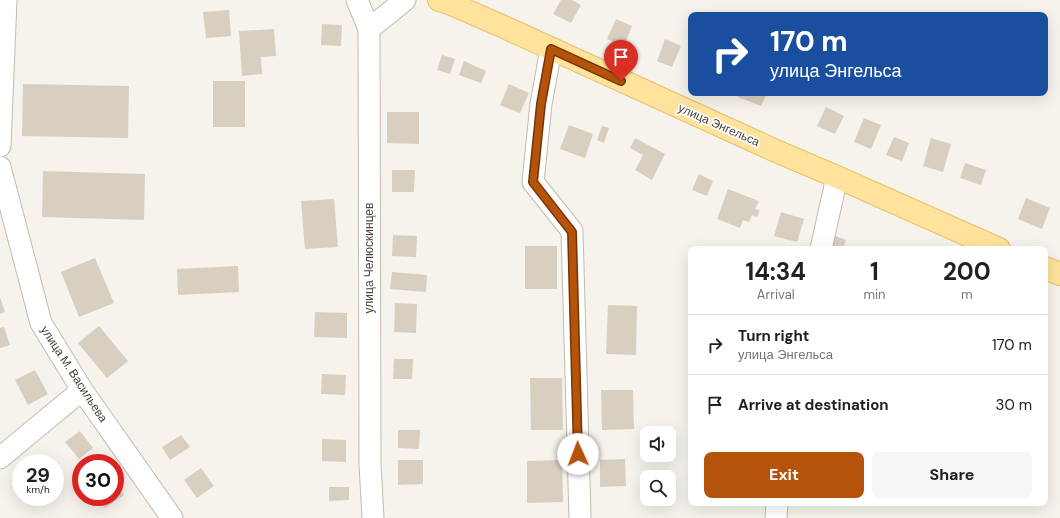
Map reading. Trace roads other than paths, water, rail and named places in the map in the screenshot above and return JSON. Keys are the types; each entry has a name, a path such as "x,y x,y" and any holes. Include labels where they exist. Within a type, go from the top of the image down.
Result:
{"main road":[{"name":"улица Энгельса","path":"439,0 504,27 776,152 992,246"},
{"path":"1048,269 1060,274"}],"street":[{"path":"0,146 6,0"},
{"name":"улица Челюскинцев","path":"358,0 369,30 370,464 373,518"},
{"path":"369,30 405,0"},
{"path":"551,49 541,104 533,182 572,232 580,518"},
{"name":"улица М. Васильева","path":"0,167 40,323 82,390 172,518"},
{"path":"822,246 836,177"},
{"path":"0,458 82,390"},
{"path":"776,518 777,506"}]}
